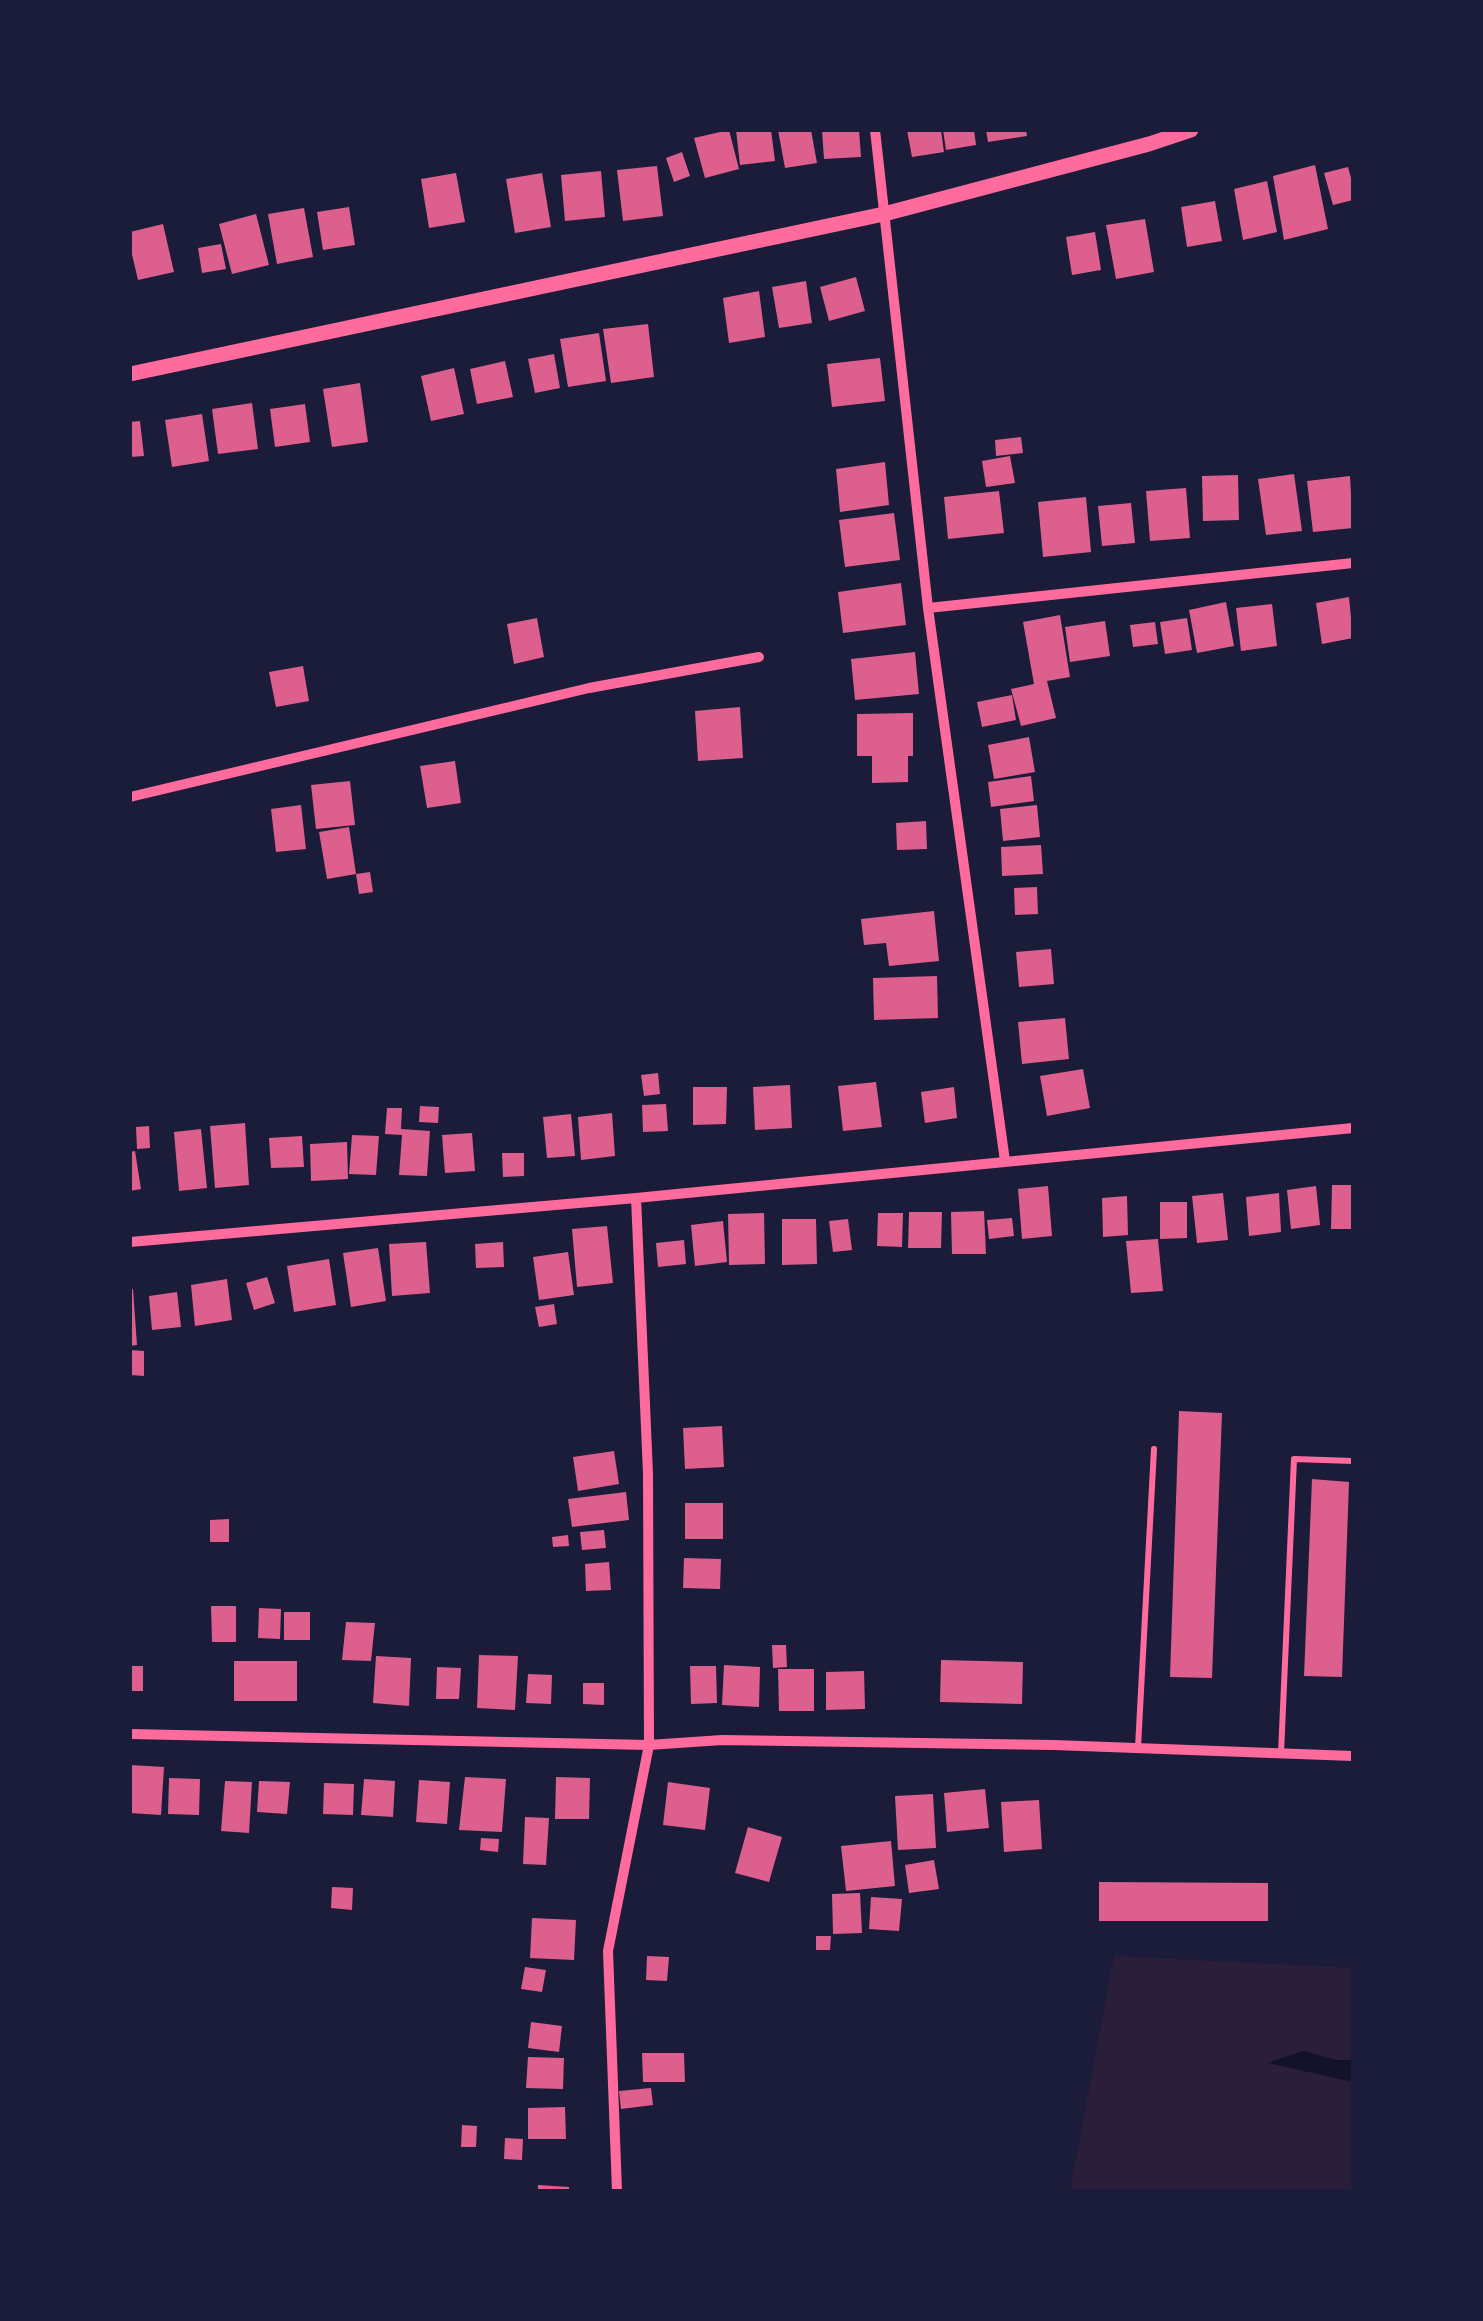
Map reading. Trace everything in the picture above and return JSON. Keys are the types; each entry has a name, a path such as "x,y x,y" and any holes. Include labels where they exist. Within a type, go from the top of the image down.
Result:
{"street":[{"path":"875,130 928,608 1006,1162"},
{"path":"130,374 884,214 1191,130"},
{"path":"928,608 1353,563"},
{"path":"130,798 589,688 759,657"},
{"path":"130,1242 636,1198 1353,1128"},
{"path":"617,2191 608,1951 649,1745 648,1474 636,1198"},
{"path":"130,1734 649,1745 722,1740 1353,1756"}],"lane":[{"path":"1138,1748 1154,1449"},
{"path":"1281,1753 1294,1459 1353,1461"}],"shaded area":[{"path":"1114,1956 1353,1968 1353,2191 1070,2191"},
{"path":"1303,2051 1353,2060 1353,2082 1268,2063"}],"building":[{"path":"729,130 739,169 705,178 694,138"},
{"path":"736,130 771,130 775,161 740,165"},
{"path":"778,130 811,130 817,163 785,168"},
{"path":"822,130 859,130 861,157 824,159"},
{"path":"907,130 941,130 944,152 912,157"},
{"path":"943,130 974,130 976,145 946,150"},
{"path":"986,130 1026,130 1027,136 988,142"},
{"path":"682,152 690,176 674,182 666,158"},
{"path":"1315,165 1328,229 1284,240 1273,176"},
{"path":"657,166 663,216 623,221 617,170"},
{"path":"1348,167 1353,200 1333,205 1324,173"},
{"path":"601,171 605,217 565,221 561,175"},
{"path":"456,173 465,222 429,228 421,179"},
{"path":"542,173 551,227 515,233 506,179"},
{"path":"1267,181 1277,232 1243,240 1234,189"},
{"path":"1215,201 1222,241 1187,247 1181,207"},
{"path":"349,207 355,245 323,250 317,212"},
{"path":"304,208 313,257 277,264 268,214"},
{"path":"256,214 269,265 232,274 219,224"},
{"path":"1145,219 1154,272 1116,279 1106,225"},
{"path":"163,224 174,272 138,280 130,232"},
{"path":"1095,232 1101,270 1072,275 1066,237"},
{"path":"221,244 226,269 202,273 198,248"},
{"path":"856,277 865,311 829,321 820,287"},
{"path":"806,281 812,323 779,328 772,287"},
{"path":"759,291 765,337 729,343 723,298"},
{"path":"648,324 654,377 611,383 603,329"},
{"path":"599,333 606,381 568,387 560,339"},
{"path":"554,354 560,388 535,393 528,359"},
{"path":"880,358 885,401 832,407 827,364"},
{"path":"505,361 513,397 477,404 470,369"},
{"path":"454,368 464,414 431,421 421,376"},
{"path":"360,383 368,442 332,447 323,389"},
{"path":"252,403 258,449 218,454 212,409"},
{"path":"305,404 310,442 275,447 270,409"},
{"path":"202,414 209,461 172,467 165,420"},
{"path":"140,421 144,456 130,457 130,422"},
{"path":"1021,437 1023,453 996,456 995,440"},
{"path":"1010,456 1015,483 986,487 982,461"},
{"path":"885,462 889,505 840,512 836,469"},
{"path":"1294,474 1302,531 1266,535 1258,479"},
{"path":"1238,475 1239,520 1203,521 1202,476"},
{"path":"1350,476 1353,528 1313,532 1307,481"},
{"path":"1186,488 1190,538 1150,541 1146,491"},
{"path":"999,491 1004,533 948,539 944,497"},
{"path":"1086,497 1091,552 1043,557 1038,502"},
{"path":"1131,503 1135,543 1102,546 1098,506"},
{"path":"894,513 900,560 845,567 839,520"},
{"path":"901,583 906,625 843,633 838,592"},
{"path":"1349,597 1353,638 1322,644 1316,603"},
{"path":"1226,602 1234,646 1197,653 1189,610"},
{"path":"1272,604 1277,646 1241,651 1236,608"},
{"path":"1060,615 1070,677 1047,681 1056,718 1021,726 1011,689 1034,684 1023,622"},
{"path":"537,618 544,657 514,664 507,624"},
{"path":"1187,618 1192,650 1165,654 1160,622"},
{"path":"1105,621 1110,656 1070,662 1065,627"},
{"path":"1155,622 1158,644 1133,647 1130,625"},
{"path":"915,652 919,694 855,700 851,659"},
{"path":"303,666 309,701 276,707 269,672"},
{"path":"1012,695 1016,720 982,727 977,702"},
{"path":"740,707 743,758 698,761 695,711"},
{"path":"913,713 913,756 908,756 908,782 872,783 872,756 857,756 857,714"},
{"path":"1029,737 1035,772 994,779 988,745"},
{"path":"455,761 461,803 427,808 420,766"},
{"path":"1031,776 1034,801 991,807 988,782"},
{"path":"350,781 355,825 316,829 311,785"},
{"path":"301,805 306,849 276,852 271,809"},
{"path":"1037,805 1040,837 1003,841 1000,809"},
{"path":"926,821 927,849 897,850 896,823"},
{"path":"349,827 356,874 327,879 319,832"},
{"path":"1041,845 1043,874 1002,876 1001,847"},
{"path":"370,872 373,892 359,894 356,874"},
{"path":"1037,887 1038,914 1015,915 1014,888"},
{"path":"934,911 939,961 889,966 886,943 864,945 861,919"},
{"path":"1051,949 1054,984 1019,987 1016,952"},
{"path":"937,976 938,1018 874,1020 873,978"},
{"path":"1065,1018 1069,1059 1022,1064 1018,1022"},
{"path":"1083,1069 1090,1108 1047,1116 1040,1076"},
{"path":"658,1073 660,1094 644,1096 641,1075"},
{"path":"876,1082 882,1127 843,1131 838,1086"},
{"path":"790,1085 792,1128 755,1130 753,1087"},
{"path":"693,1087 727,1087 726,1124 693,1125"},
{"path":"954,1087 957,1118 925,1123 921,1092"},
{"path":"666,1104 668,1131 643,1132 642,1105"},
{"path":"420,1106 439,1107 438,1123 419,1122"},
{"path":"387,1108 402,1108 401,1129 430,1131 427,1176 399,1175 402,1135 385,1134"},
{"path":"612,1113 615,1156 581,1160 578,1117"},
{"path":"571,1114 575,1156 547,1158 543,1117"},
{"path":"245,1123 249,1185 215,1188 210,1126"},
{"path":"149,1126 150,1148 137,1149 136,1127"},
{"path":"201,1129 207,1188 179,1191 174,1132"},
{"path":"472,1133 475,1171 445,1173 442,1135"},
{"path":"352,1135 379,1136 376,1175 349,1174"},
{"path":"302,1136 304,1167 271,1168 269,1138"},
{"path":"347,1142 348,1179 311,1181 310,1144"},
{"path":"135,1151 141,1189 130,1191 130,1152"},
{"path":"502,1153 524,1153 524,1176 503,1177"},
{"path":"1332,1185 1353,1185 1353,1229 1331,1229"},
{"path":"1048,1186 1052,1236 1022,1239 1018,1189"},
{"path":"1316,1186 1320,1225 1291,1229 1287,1190"},
{"path":"1223,1193 1228,1240 1197,1243 1192,1196"},
{"path":"1279,1193 1281,1232 1249,1236 1246,1197"},
{"path":"1127,1196 1128,1235 1103,1237 1102,1198"},
{"path":"1160,1202 1187,1202 1187,1238 1160,1239"},
{"path":"984,1211 986,1254 952,1254 951,1212"},
{"path":"909,1212 942,1212 941,1248 908,1248"},
{"path":"764,1213 765,1264 729,1265 728,1214"},
{"path":"878,1213 903,1213 902,1247 877,1246"},
{"path":"1012,1218 1014,1236 989,1239 987,1220"},
{"path":"782,1219 816,1219 817,1264 782,1265"},
{"path":"848,1219 852,1250 833,1252 829,1221"},
{"path":"723,1221 727,1262 695,1266 691,1225"},
{"path":"607,1226 613,1283 577,1287 572,1229"},
{"path":"1158,1239 1163,1291 1131,1293 1126,1241"},
{"path":"684,1240 686,1264 658,1267 656,1243"},
{"path":"426,1242 430,1293 392,1296 389,1244"},
{"path":"503,1242 504,1267 476,1268 475,1244"},
{"path":"378,1248 386,1301 351,1307 343,1253"},
{"path":"568,1252 574,1295 539,1300 533,1257"},
{"path":"329,1259 336,1305 294,1312 287,1266"},
{"path":"267,1277 275,1303 254,1310 246,1283"},
{"path":"227,1279 232,1320 195,1326 191,1285"},
{"path":"130,1289 137,1345 130,1346"},
{"path":"177,1292 181,1327 152,1330 149,1296"},
{"path":"554,1304 557,1324 539,1327 535,1307"},
{"path":"130,1350 144,1351 144,1376 130,1375"},
{"path":"1179,1411 1222,1413 1212,1678 1170,1677"},
{"path":"722,1426 724,1467 685,1469 683,1428"},
{"path":"614,1451 619,1484 578,1491 573,1457"},
{"path":"1312,1479 1349,1482 1342,1677 1304,1676"},
{"path":"626,1492 629,1520 572,1527 568,1499"},
{"path":"685,1503 723,1503 723,1539 685,1539"},
{"path":"229,1519 229,1542 210,1542 210,1520"},
{"path":"604,1530 606,1548 582,1550 580,1532"},
{"path":"568,1535 569,1546 553,1547 552,1537"},
{"path":"684,1558 721,1559 720,1589 683,1588"},
{"path":"609,1562 611,1590 586,1591 585,1564"},
{"path":"211,1606 236,1606 236,1642 212,1642"},
{"path":"259,1608 281,1609 280,1639 258,1638"},
{"path":"284,1612 310,1612 310,1640 284,1640"},
{"path":"346,1622 375,1623 371,1661 342,1660"},
{"path":"772,1645 786,1645 787,1667 773,1668"},
{"path":"479,1655 518,1656 515,1710 477,1708"},
{"path":"376,1656 411,1658 409,1706 373,1703"},
{"path":"941,1660 1023,1662 1022,1704 940,1702"},
{"path":"234,1661 297,1661 297,1701 234,1701"},
{"path":"724,1665 760,1667 759,1707 722,1705"},
{"path":"130,1666 143,1666 143,1691 130,1691"},
{"path":"690,1666 716,1666 717,1703 691,1704"},
{"path":"437,1667 461,1668 459,1699 436,1699"},
{"path":"778,1669 814,1669 814,1711 779,1711"},
{"path":"864,1671 865,1709 826,1710 826,1672"},
{"path":"528,1674 552,1675 551,1704 526,1703"},
{"path":"583,1683 604,1683 604,1705 583,1704"},
{"path":"130,1765 164,1767 161,1815 130,1813"},
{"path":"465,1777 506,1779 502,1832 459,1830"},
{"path":"556,1777 590,1778 589,1819 555,1819"},
{"path":"169,1778 200,1779 199,1815 168,1814"},
{"path":"364,1779 395,1781 393,1817 361,1815"},
{"path":"419,1780 450,1782 447,1824 416,1822"},
{"path":"225,1781 252,1782 249,1833 221,1831"},
{"path":"259,1781 290,1782 287,1814 257,1812"},
{"path":"668,1782 710,1788 705,1830 663,1825"},
{"path":"324,1783 354,1784 353,1815 323,1814"},
{"path":"985,1789 989,1828 947,1832 944,1793"},
{"path":"933,1794 936,1848 898,1850 895,1796"},
{"path":"1039,1800 1042,1849 1004,1852 1001,1802"},
{"path":"525,1817 549,1818 546,1865 523,1864"},
{"path":"748,1827 782,1837 769,1882 735,1873"},
{"path":"481,1838 499,1839 498,1852 480,1850"},
{"path":"891,1841 895,1886 846,1891 841,1846"},
{"path":"934,1860 939,1889 909,1893 905,1865"},
{"path":"1099,1882 1268,1883 1268,1921 1099,1921"},
{"path":"332,1887 353,1888 352,1910 331,1908"},
{"path":"860,1893 862,1933 833,1934 832,1894"},
{"path":"871,1897 902,1899 899,1931 869,1929"},
{"path":"532,1918 576,1920 574,1960 530,1958"},
{"path":"816,1936 831,1936 830,1950 816,1950"},
{"path":"647,1956 669,1957 667,1981 646,1980"},
{"path":"525,1967 546,1970 542,1992 521,1989"},
{"path":"531,2022 562,2026 559,2052 528,2048"},
{"path":"642,2053 684,2053 685,2082 643,2082"},
{"path":"528,2057 564,2058 563,2089 526,2088"},
{"path":"651,2088 653,2105 621,2109 619,2091"},
{"path":"565,2107 566,2139 528,2139 528,2108"},
{"path":"462,2125 477,2126 476,2147 461,2147"},
{"path":"505,2138 523,2139 522,2160 504,2159"},
{"path":"538,2185 569,2187 569,2191 538,2191"}]}
